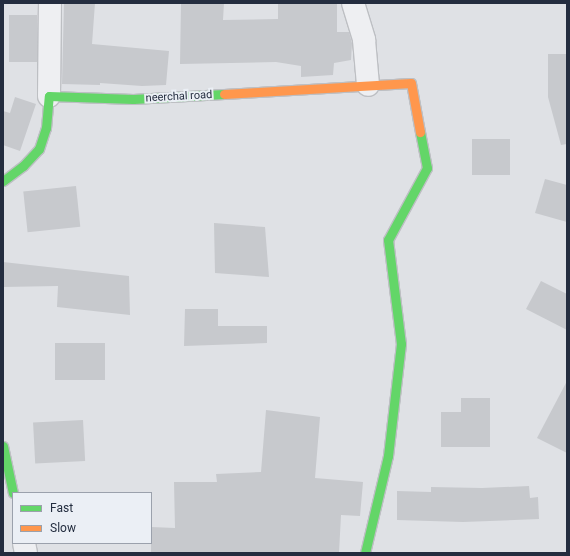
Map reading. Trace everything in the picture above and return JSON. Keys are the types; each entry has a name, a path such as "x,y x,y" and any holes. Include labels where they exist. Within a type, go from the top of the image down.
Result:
{"street":[{"path":"3,181 23,166 39,148 46,128 49,96 50,3"},
{"path":"353,3 364,40 368,85"},
{"name":"neerchal road","path":"49,96 133,99 410,82 427,168 388,240 400,344 388,456 365,553"},
{"path":"3,446 13,492"}],"building":[{"path":"64,3 95,3 92,44 169,51 166,85 142,86 100,83 100,85 62,84"},
{"path":"181,3 224,3 223,20 278,19 278,3 337,3 337,32 349,32 352,43 351,60 334,63 333,75 301,77 301,66 276,62 180,64"},
{"path":"9,15 37,15 37,62 9,62"},
{"path":"548,54 567,54 567,144 561,145 548,97"},
{"path":"15,97 36,104 20,151 3,145 3,111 10,113"},
{"path":"472,139 510,139 510,175 472,175"},
{"path":"545,179 567,185 567,222 535,213"},
{"path":"76,186 80,227 28,232 23,192"},
{"path":"214,223 265,227 269,277 215,273"},
{"path":"3,262 129,276 130,315 57,307 58,286 3,287"},
{"path":"541,281 567,294 567,330 526,309"},
{"path":"185,309 218,309 218,326 267,326 267,343 184,346"},
{"path":"55,343 105,343 105,380 55,380"},
{"path":"567,381 567,453 537,438"},
{"path":"461,398 490,398 490,447 441,447 441,412 461,412"},
{"path":"266,410 320,417 315,478 363,482 360,516 341,515 339,553 151,553 152,527 175,528 174,482 217,482 216,474 261,472"},
{"path":"83,420 85,461 35,464 33,423"},
{"path":"529,486 530,498 538,497 539,519 463,522 397,520 397,491 431,492 431,487 482,488"}],"traffic: fast":[{"path":"3,181 23,166 39,149 46,128 49,96 133,99 224,94"},
{"path":"365,553 388,456 401,344 388,240 427,168 420,132"},
{"path":"3,446 13,492"}],"traffic: slow":[{"path":"224,94 411,83 420,132"}]}
